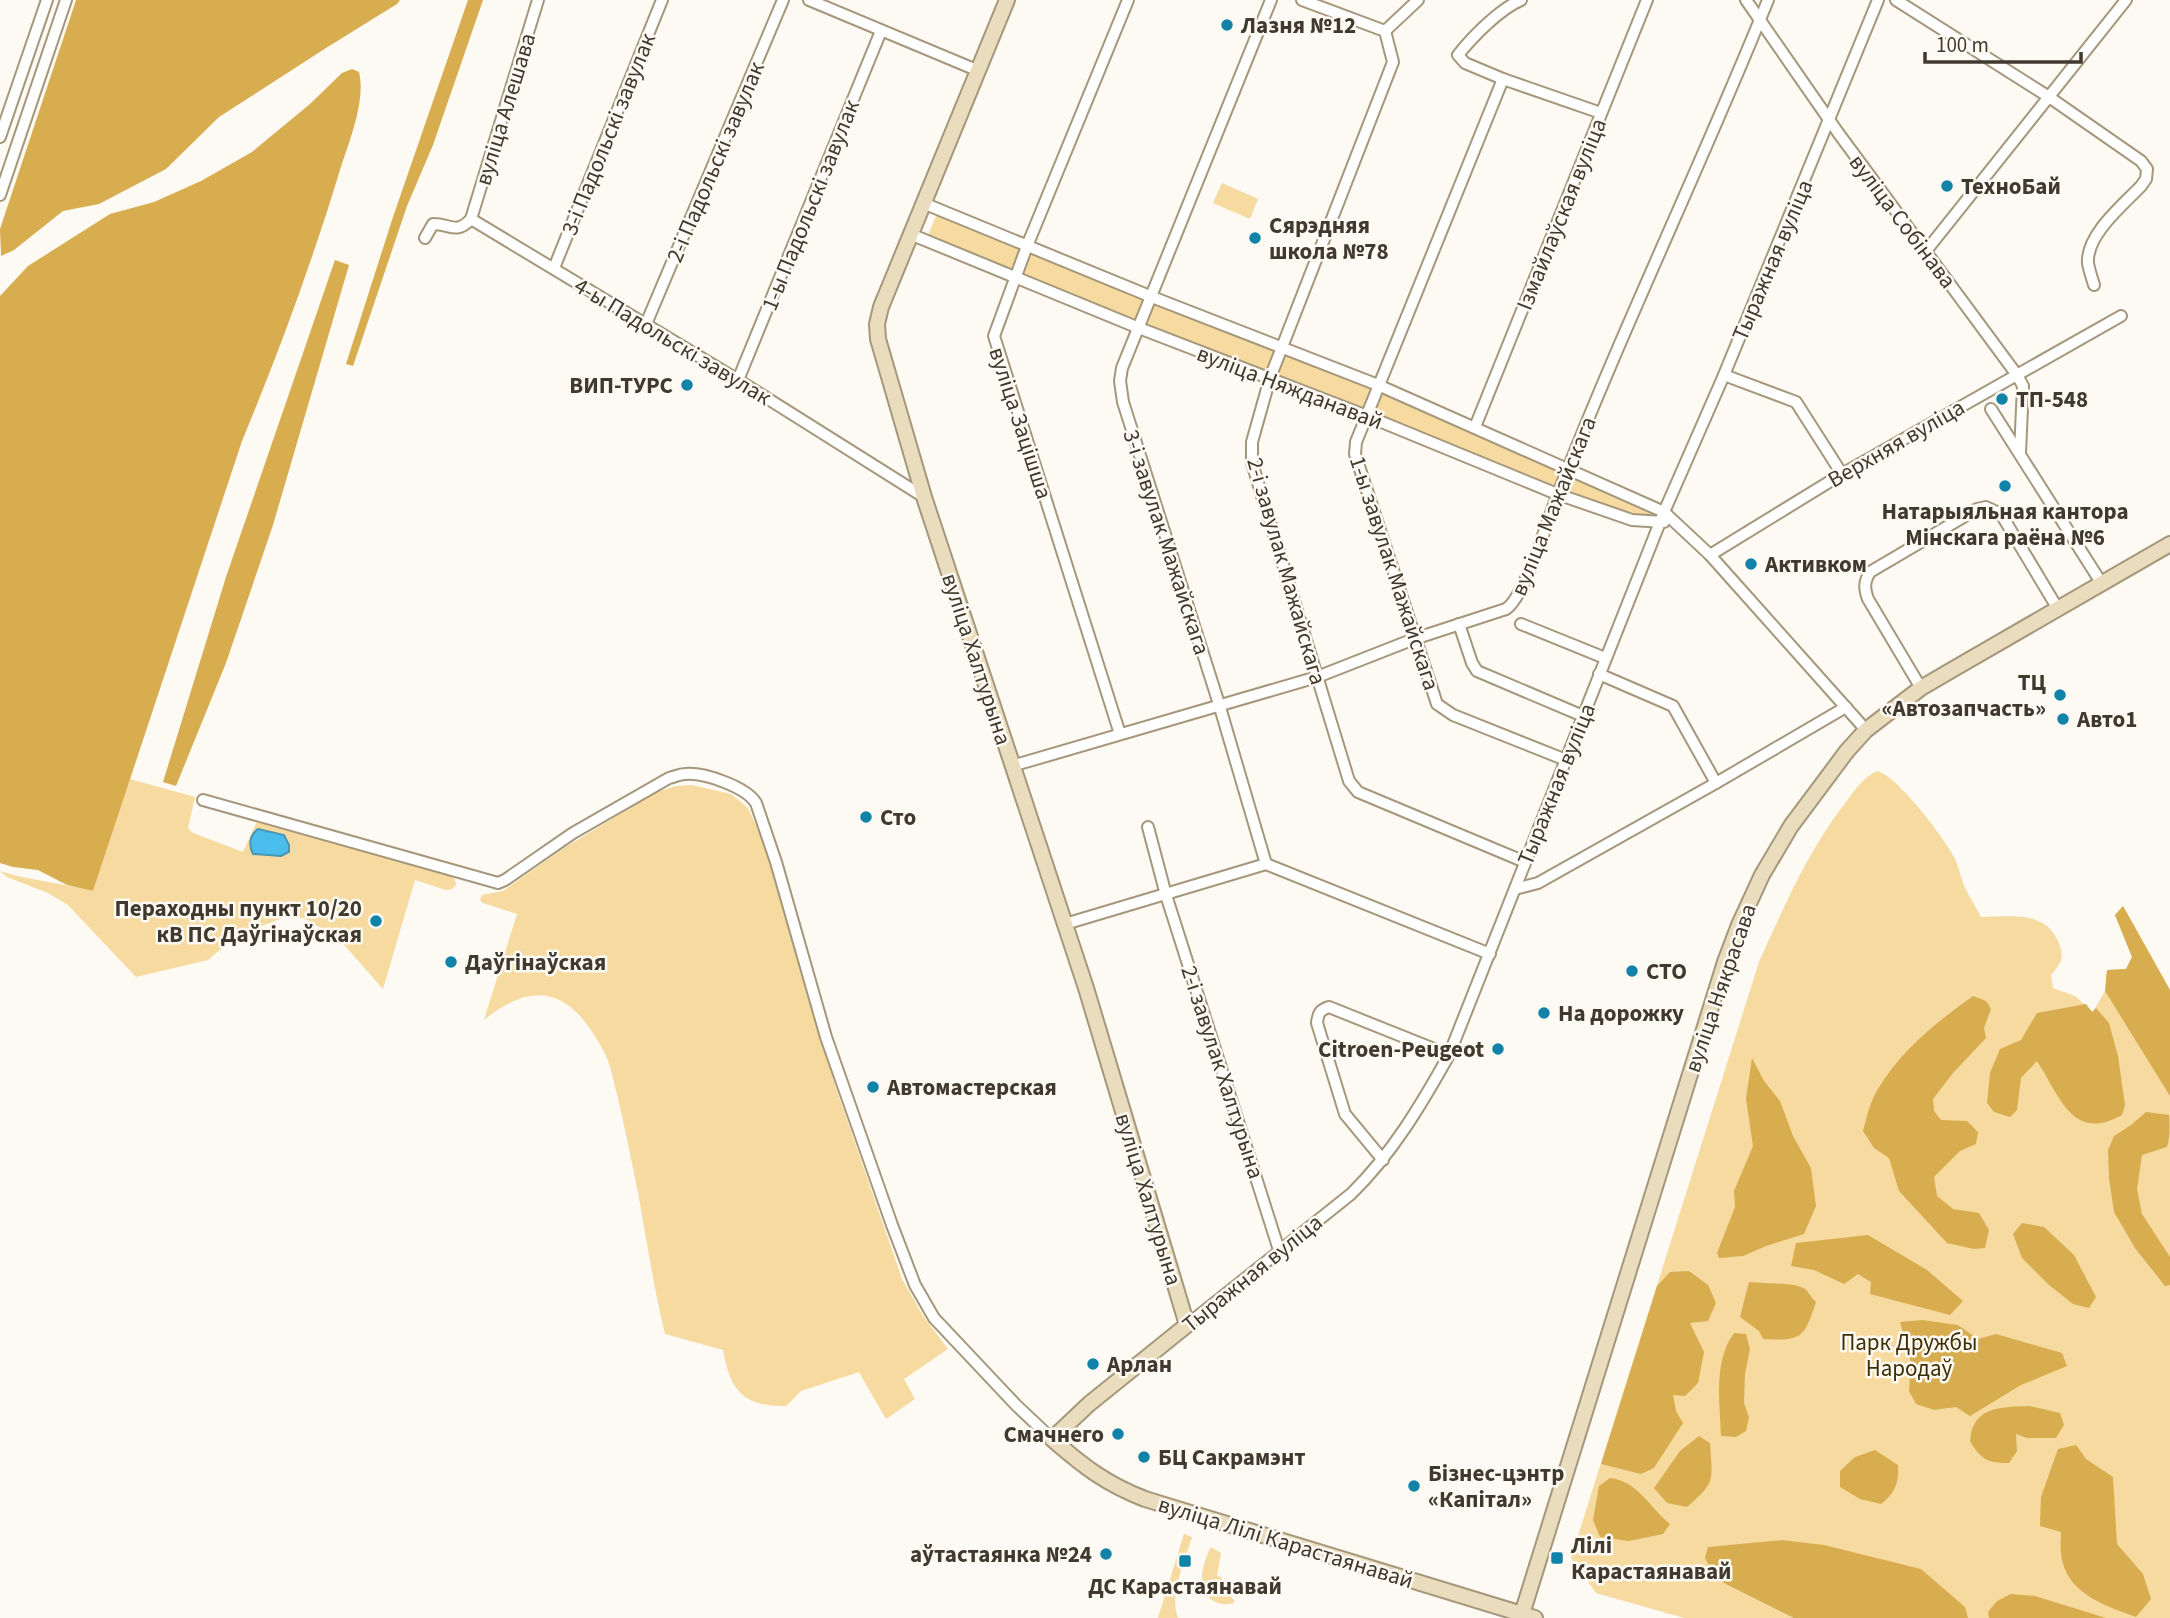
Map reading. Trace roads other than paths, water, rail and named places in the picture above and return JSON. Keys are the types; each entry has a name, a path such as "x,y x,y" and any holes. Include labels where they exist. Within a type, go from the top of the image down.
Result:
{"street":[{"path":"0,137 47,0"},
{"path":"0,195 66,0"},
{"name":"вуліца Алешава","path":"471,219 538,0"},
{"name":"3-і Падольскі завулак","path":"554,268 662,0"},
{"name":"2-і Падольскі завулак","path":"646,324 783,0"},
{"path":"809,0 979,71"},
{"name":"вуліца Халтурына","path":"1007,0 881,307 877,324 878,339 923,497 1065,924 1187,1325"},
{"name":"вуліца Зацішша","path":"1121,734 993,336 1014,276 1129,0"},
{"name":"3-і завулак Мажайскага","path":"1266,864 1120,389 1122,368 1271,0"},
{"path":"1301,0 1385,31 1418,0"},
{"path":"1521,0 1508,7 1458,55 1465,63 1503,79 1601,113"},
{"name":"вуліца Собінава","path":"1746,0 1830,121 2017,375 2023,386 2020,453"},
{"name":"вуліца Мажайскага","path":"1012,766 1317,677 1414,639 1506,609 1516,600 1557,494 1768,0"},
{"name":"Тыражная вуліца","path":"1052,1439 1089,1404 1351,1194 1383,1160 1449,1055 1662,517 1724,375 1878,0"},
{"path":"1896,0 2049,97 2141,161 2147,169 2146,179 2141,186 2093,240 2088,262 2094,285"},
{"path":"1926,251 2126,0"},
{"name":"Ізмайлаўская вуліца","path":"1475,427 1645,1"},
{"name":"1-ы Падольскі завулак","path":"738,380 881,31"},
{"name":"2-і завулак Мажайскага","path":"1385,31 1394,62 1270,379 1252,442 1252,463 1349,781 1358,792 1525,862"},
{"name":"1-ы завулак Мажайскага","path":"1503,79 1378,386 1356,442 1355,454 1437,704 1444,710 1566,760"},
{"name":"вуліца Няжданавай","path":"923,203 1378,386 1568,468 1662,517 1674,520 1710,555 1866,730"},
{"path":"425,238 433,224 459,228 471,219"},
{"name":"4-ы Падольскі завулак","path":"471,219 738,380 923,497"},
{"name":"вуліца Няжданавай","path":"911,234 1557,494 1632,520 1662,517"},
{"name":"Верхняя вуліца","path":"1710,555 1842,474 2121,316"},
{"path":"1724,375 1796,402 1842,474"},
{"path":"1991,409 2102,584"},
{"path":"1922,688 1868,599 1865,581 1870,572 1977,509 1986,507 2001,514 2058,609"},
{"name":"вуліца Някрасава","path":"1525,1617 1710,1008 1734,937 1762,875 1791,826 1866,730 1922,688 2170,544"},
{"path":"1459,624 1477,671 1583,716"},
{"path":"1521,624 1605,658"},
{"path":"1599,674 1673,706 1716,783"},
{"path":"1515,890 1538,883 1846,707"},
{"path":"204,800 498,883 573,833 669,778 687,774 704,775 752,796 776,862 825,1037 915,1285 934,1318 1052,1439"},
{"name":"2-і завулак Халтурына","path":"1148,827 1166,895 1279,1250"},
{"path":"1065,924 1266,864 1490,954"},
{"path":"1383,1160 1345,1114 1317,1023 1321,1009 1329,1007 1449,1055"},
{"name":"вуліца Лілі Карастаянавай","path":"1052,1439 1094,1474 1138,1496 1525,1617"}],"water":[{"path":"258,829 284,835 289,852 281,856 253,854 251,840"}],"place":[{"name":"Лазня №12","path":"1227,25"},
{"name":"ТехноБай","path":"1947,186"},
{"name":"Сярэдняя школа №78","path":"1255,238"},
{"name":"ВИП-ТУРС","path":"687,385"},
{"name":"ТП-548","path":"2002,399"},
{"name":"Натарыяльная кантора Мінскага раёна №6","path":"2005,486"},
{"name":"Активком","path":"1751,564"},
{"name":"ТЦ «Автозапчасть»","path":"2060,695"},
{"name":"Авто1","path":"2063,719"},
{"name":"Сто","path":"866,817"},
{"name":"Пераходны пункт 10/20 кВ ПС Даўгінаўская","path":"376,921"},
{"name":"Даўгінаўская","path":"451,962"},
{"name":"СТО","path":"1632,971"},
{"name":"На дорожку","path":"1544,1013"},
{"name":"Citroen-Peugeot","path":"1498,1049"},
{"name":"Автомастерская","path":"873,1087"},
{"name":"Арлан","path":"1093,1364"},
{"name":"Смачнего","path":"1118,1434"},
{"name":"БЦ Сакрамэнт","path":"1144,1457"},
{"name":"Бізнес-цэнтр «Капітал»","path":"1414,1486"},
{"name":"аўтастаянка №24","path":"1106,1554"},
{"name":"Лілі Карастаянавай","path":"1557,1558"},
{"name":"ДС Карастаянавай","path":"1185,1561"}],"park label":[{"name":"Парк Дружбы Народаў","path":"1909,1355"}]}
